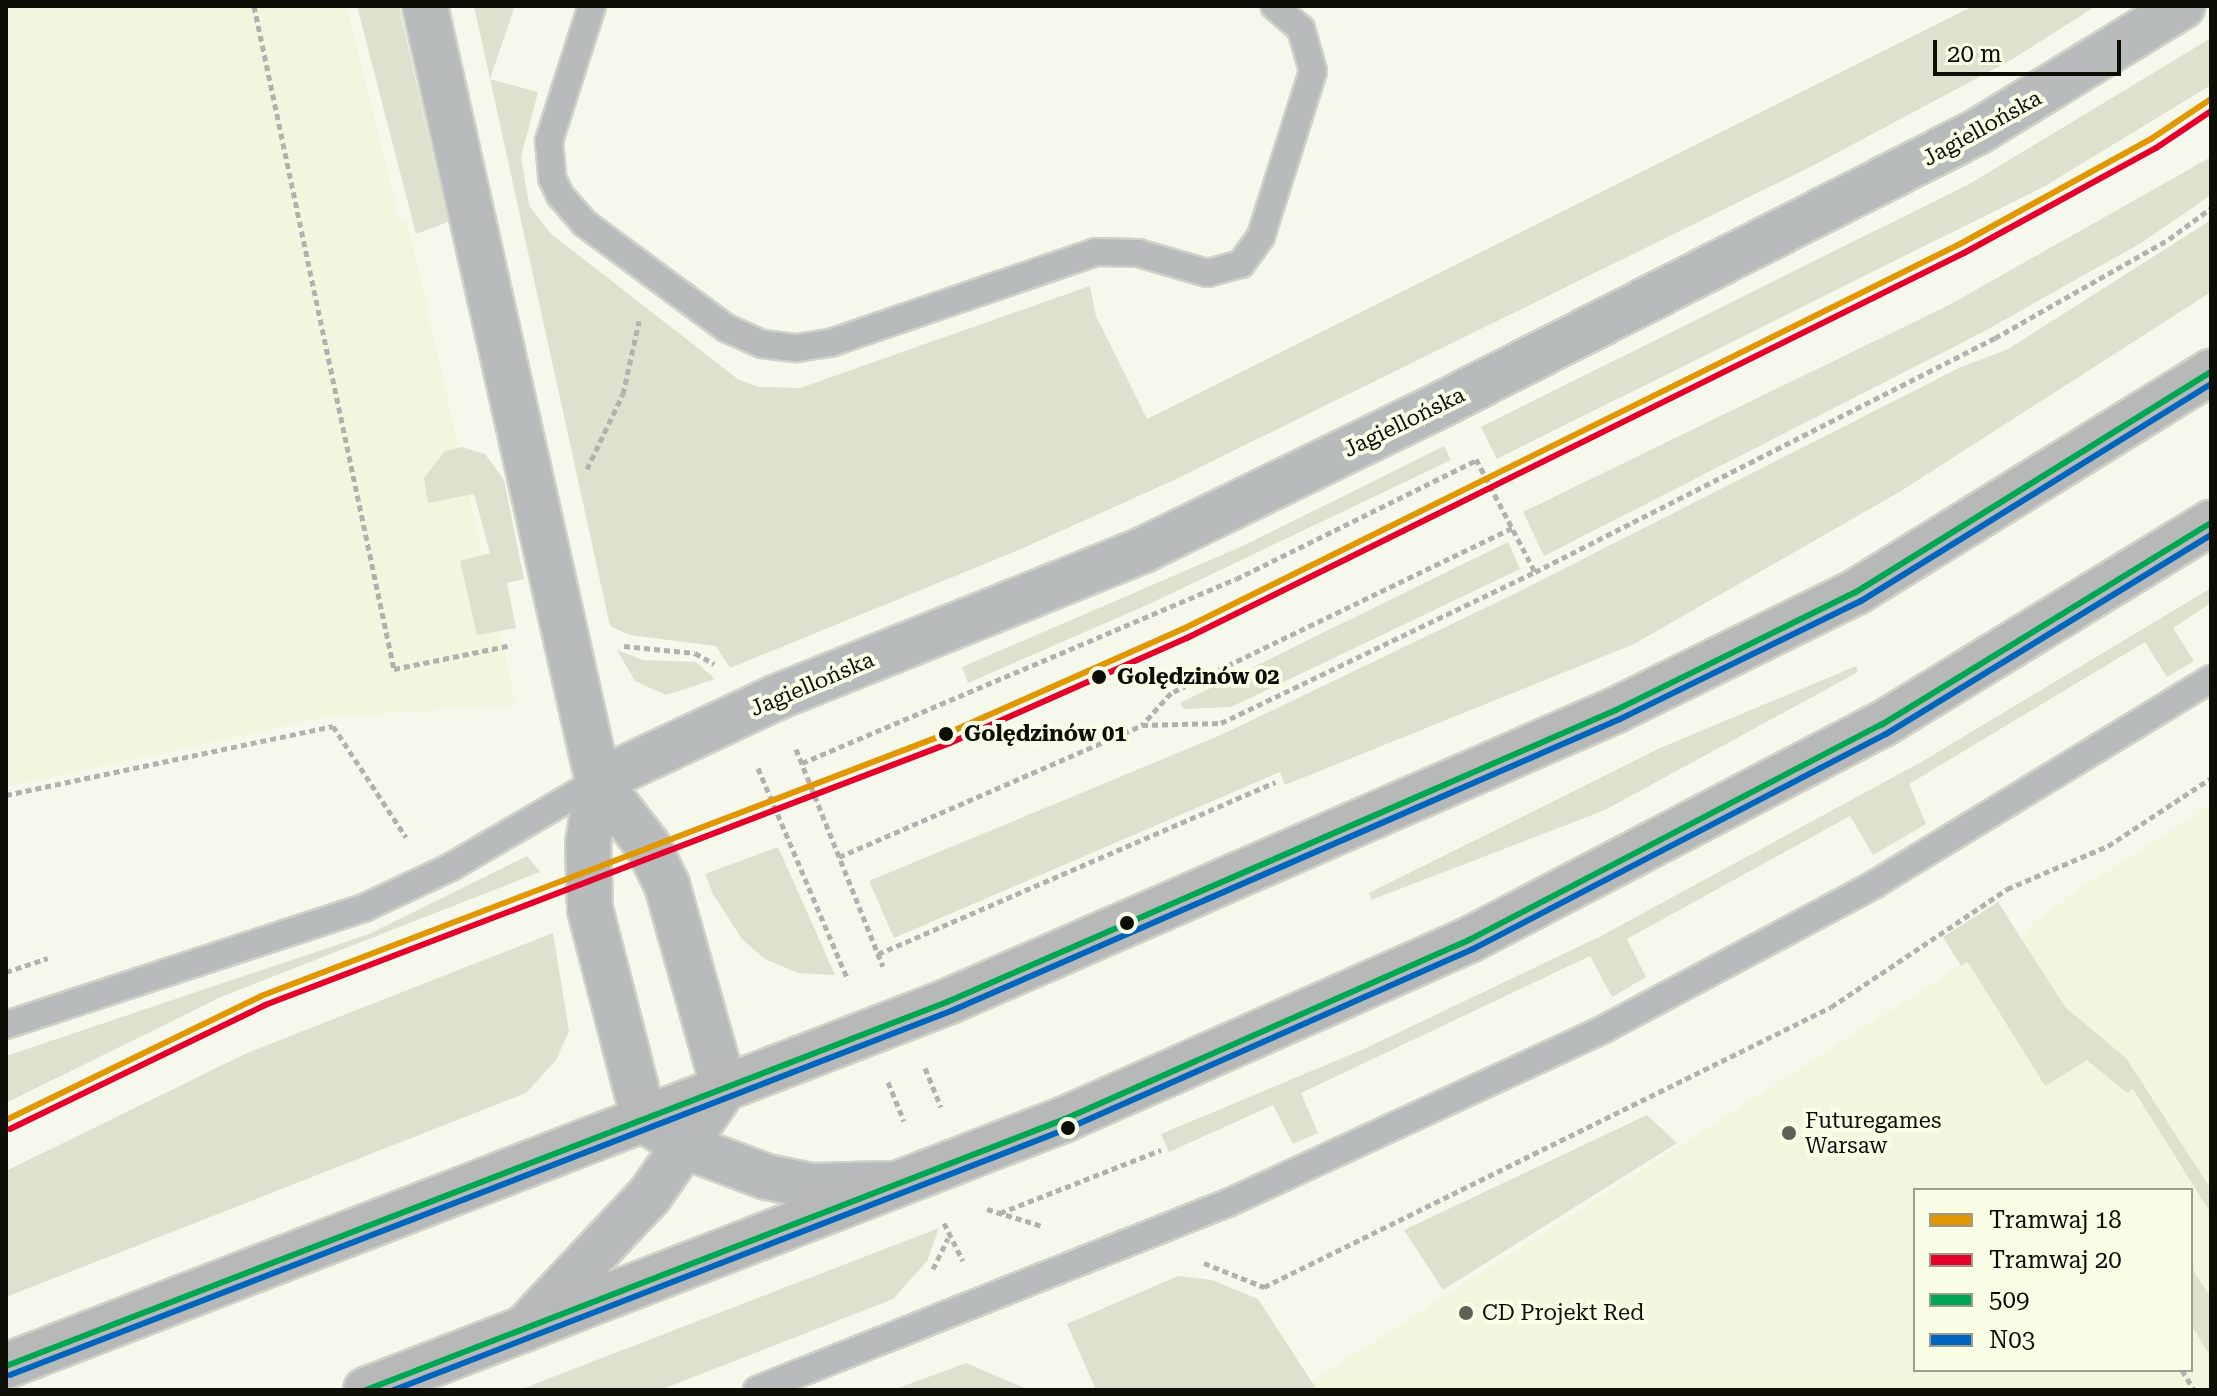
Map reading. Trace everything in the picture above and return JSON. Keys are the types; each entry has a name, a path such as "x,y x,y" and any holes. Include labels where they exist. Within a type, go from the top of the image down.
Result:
{"main road":[{"path":"6,1366 869,1033 1253,873 1711,666 1933,548 2211,372"},
{"path":"366,1390 914,1179 1316,1011 1613,869 1881,725 2211,523"}],"street":[{"path":"425,6 555,602 598,781 588,844 590,909 644,1120 687,1147 724,1163 812,1186 914,1179"},
{"name":"Jagiellońska","path":"598,781 739,715 1143,550 1446,402 1977,132 2183,6"},
{"path":"524,1329 635,1212 687,1147 724,1088 667,885 648,846 598,781"}],"lane":[{"path":"592,6 549,141 552,178 577,217 726,328 762,344 797,348 833,342 1096,252 1138,253 1207,273 1230,269 1257,247 1313,71 1301,29 1275,6"},
{"path":"757,1390 996,1297 1340,1154 1604,1029 1875,884 2211,679"},
{"path":"6,1025 366,907 462,861 598,781"}],"path":[{"path":"254,6 394,669 526,643"},
{"path":"839,857 1142,725 1221,723 1535,572 1995,338 2169,239 2211,208"},
{"path":"585,480 592,450 623,394 651,273"},
{"path":"1446,402 1535,572"},
{"path":"802,763 1236,579 1477,460"},
{"path":"1142,725 1171,693 1512,528"},
{"path":"555,602 625,646 708,659 723,675 869,1033 914,1179 954,1248 996,1297"},
{"path":"6,795 333,726 414,850"},
{"path":"2007,889 2108,846 2211,778"},
{"path":"878,954 1275,782"},
{"path":"6,972 65,954"},
{"path":"999,1213 1161,1150"},
{"path":"2183,1372 2194,1390"}],"shaded area":[{"path":"6,6 347,6 399,219 407,224 423,289 516,705 328,717 6,787"},
{"path":"357,6 399,6 448,222 416,234"},
{"path":"474,6 515,6 490,79"},
{"path":"1973,6 2096,6 2011,60 1818,163 1174,480 1021,549 730,668 716,646 630,635 610,626 490,79 538,92 521,157 529,205 550,233 739,380 759,387 800,388 1090,286 1096,316 1147,419"},
{"path":"2211,38 2211,85 2045,186 1497,459 1481,427 1971,183"},
{"path":"2211,157 2211,195 2141,243 1981,333 1544,556 1523,512 1949,305"},
{"path":"2211,220 2211,292 1901,491 1634,644 1285,785 1280,772 894,938 869,881 1223,734 1512,595 1959,368 2008,349"},
{"path":"1444,446 1451,460 1147,605 968,683 962,667 1245,545"},
{"path":"462,447 485,454 504,480 524,579 507,583 516,628 477,635 460,561 490,553 474,494 428,503 424,478 445,451"},
{"path":"1508,542 1520,569 1231,707 1184,709 1180,703"},
{"path":"2211,588 2211,603 2173,628 2194,661 2167,677 2145,642 1909,784 1926,824 1873,855 1850,816 1627,939 1646,977 1612,997 1590,956 1301,1093 1318,1133 1293,1144 1273,1105 1169,1152 1161,1134 1364,1049 1601,936 1923,761"},
{"path":"617,650 643,660 696,662 715,679 666,695 635,681"},
{"path":"1856,666 1858,672 1605,810 1371,900 1369,893 1660,748"},
{"path":"2211,805 2211,1390 1317,1390 1311,1382 1996,943 2023,939 2029,926 2075,892"},
{"path":"778,847 835,975 798,973 765,959 742,939 713,894 705,874"},
{"path":"527,856 540,872 221,997 6,1103 6,1056 369,934"},
{"path":"1998,902 2065,1007 2126,1058 2211,1189 2210,1212 2133,1089 2127,1093 2087,1060 2045,1086 1968,962 1961,966 1943,937"},
{"path":"553,933 569,1031 556,1060 526,1093 6,1297 6,1171 247,1053"},
{"path":"1647,1115 1677,1143 1443,1290 1404,1230"},
{"path":"939,1228 927,1261 893,1299 660,1390 519,1390"},
{"path":"2193,1270 2211,1298 2211,1357 2193,1328"},
{"path":"1178,1276 1212,1280 1258,1299 1317,1390 1096,1390 1067,1324"},
{"path":"966,1363 1029,1390 893,1390"}],"tram line":[{"name":"18","path":"6,1120 261,996 946,734 1183,629 1960,244 2151,139 2211,99"},
{"name":"20","path":"10,1129 265,1005 950,743 1187,638 1964,253 2156,148 2211,111"}],"transit line":[{"name":"509","path":"6,1366 947,1002 1616,710 1856,592 2211,372"},
{"name":"N03","path":"10,1375 951,1011 1620,719 1861,601 2211,384"},
{"name":"509","path":"366,1390 1065,1119 1469,940 1881,725 2211,523"},
{"name":"N03","path":"394,1390 1069,1128 1473,949 1886,734 2211,535"}],"place":[{"name":"Golędzinów 02","path":"1099,677"},
{"name":"Golędzinów 01","path":"946,734"},
{"name":"Futuregames Warsaw","path":"1789,1133"},
{"name":"CD Projekt Red","path":"1466,1313"}]}
